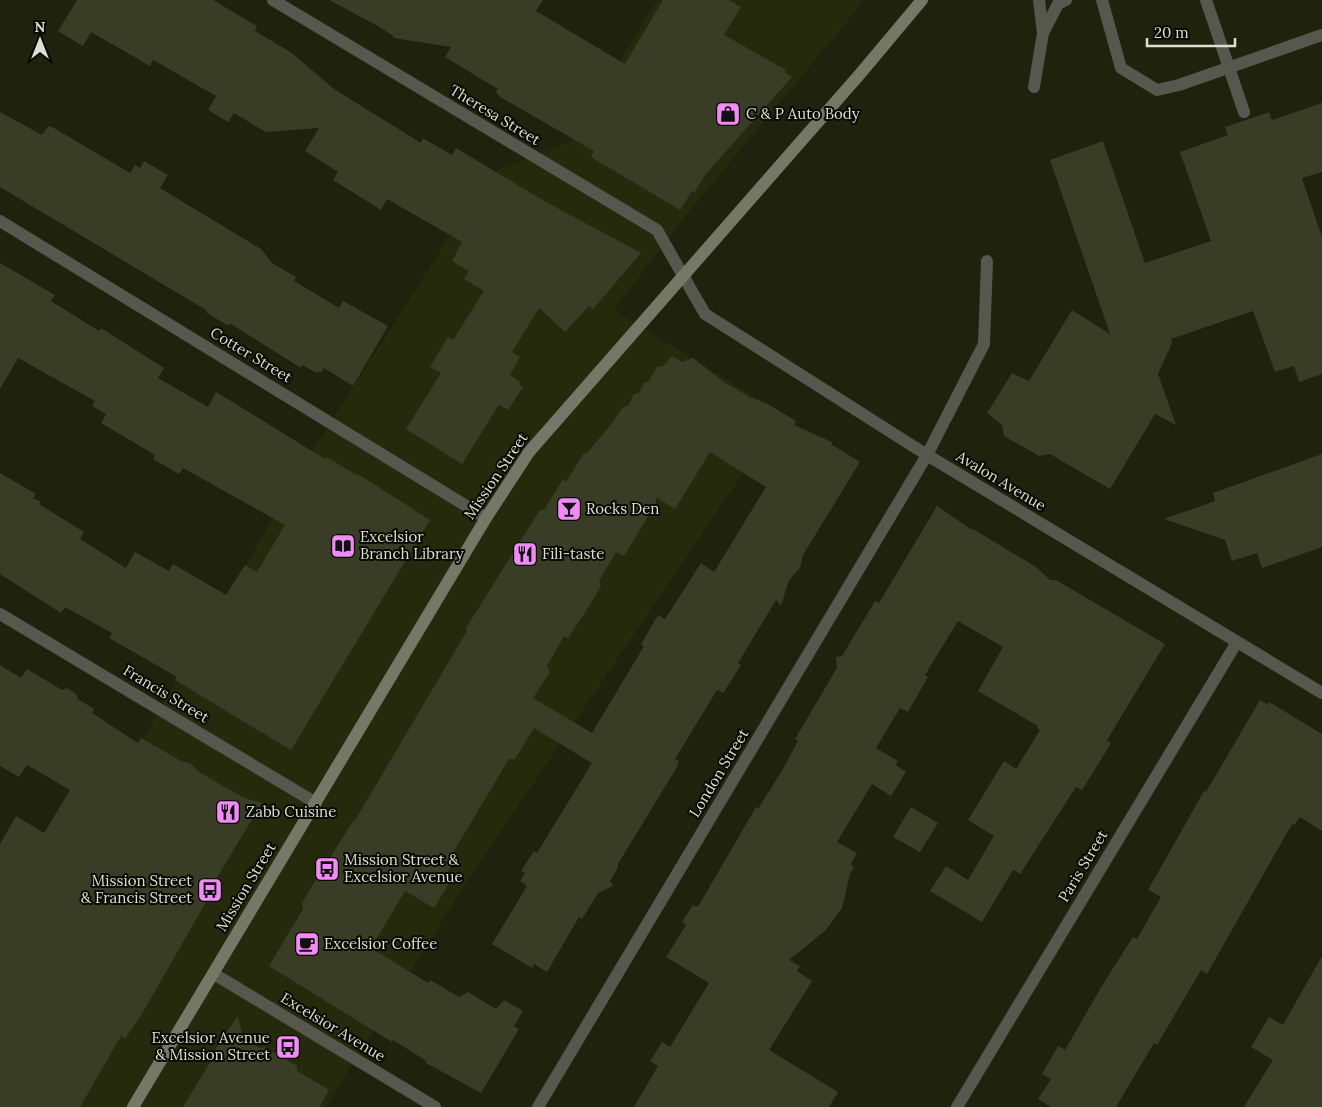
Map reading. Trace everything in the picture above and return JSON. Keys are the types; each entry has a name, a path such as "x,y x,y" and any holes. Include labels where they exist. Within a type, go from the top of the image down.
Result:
{"main road":[{"name":"Mission Street","path":"133,1107 486,518 529,452 919,1"}],"street":[{"name":"Theresa Street","path":"273,0 657,230 684,275"},
{"path":"1034,87 1043,32 1039,0"},
{"path":"1043,32 1058,4 1066,0"},
{"path":"1102,0 1121,68 1157,90 1179,85 1322,35"},
{"path":"1206,0 1244,112"},
{"name":"Cotter Street","path":"0,221 486,518"},
{"name":"London Street","path":"538,1107 927,456 984,344 988,261"},
{"name":"Avalon Avenue","path":"684,275 705,314 927,456 1322,693"},
{"name":"Francis Street","path":"0,614 316,803"},
{"name":"Paris Street","path":"957,1107 1237,642"},
{"name":"Excelsior Avenue","path":"214,974 435,1107"}],"shaded area":[{"path":"657,0 865,0 683,219 614,310 783,414 464,886 326,1107 0,1107 0,980 318,442 490,173 573,140"}],"building":[{"path":"77,0 213,0 257,26 255,31 292,53 334,89 421,143 423,138 452,155 456,148 546,202 641,253 593,309 589,306 565,332 539,308 512,352 520,357 510,375 520,382 519,385 523,387 508,410 500,405 498,406 462,464 406,429 441,373 430,367 448,337 453,340 484,291 464,279 469,271 452,261 462,242 387,199 381,210 333,180 338,172 305,151 319,128 266,132 234,113 228,122 208,110 216,96 153,60 150,66 91,32 83,46 58,31"},
{"path":"329,0 543,0 536,11 625,64 663,0 729,0 741,7 724,35 786,70 785,72 792,77 705,175 694,193 692,191 680,210 591,157 594,151 500,97 496,92 498,89 445,57 451,47 394,38 376,25"},
{"path":"1322,103 1322,172 1302,178 1322,237 1322,374 1299,382 1294,366 1275,372 1253,311 1171,339 1172,343 1158,374 1176,425 1155,414 1110,489 1050,454 1039,456 1004,436 1002,425 987,413 1012,373 1029,381 1072,310 1110,334 1050,160 1103,141 1145,263 1211,241 1180,152 1228,135 1225,127 1269,112 1272,120"},
{"path":"0,112 42,135 48,126 54,128 130,173 135,165 140,168 144,161 168,175 160,188 261,249 272,263 296,277 294,281 339,308 343,301 388,326 353,386 324,368 321,373 318,371 317,373 302,365 301,368 231,324 227,325 207,313 206,310 0,187"},
{"path":"0,263 55,295 51,301 99,331 101,328 164,368 158,378 208,407 216,392 325,459 326,457 358,474 430,520 291,750 175,680 177,677 109,638 112,633 65,607 61,613 0,574 0,473 36,494 33,498 41,502 39,504 84,532 80,539 126,568 135,552 169,571 173,564 226,595 245,565 257,572 285,525 183,468 179,474 153,459 155,455 101,423 106,414 92,406 95,401 18,358 0,389"},
{"path":"672,356 682,362 693,358 724,382 751,398 766,403 796,421 794,425 832,442 832,445 860,462 803,555 800,568 789,580 781,606 776,600 738,663 741,665 731,681 723,693 717,690 675,759 679,761 677,767 618,864 618,868 610,881 613,886 598,893 582,919 579,917 547,972 534,964 532,968 492,944 527,886 520,881 525,873 521,871 534,851 537,853 592,763 534,728 515,759 509,759 454,851 458,854 445,877 451,880 434,908 405,891 371,948 428,983 430,980 459,997 468,992 496,1009 504,1000 523,1011 514,1026 519,1029 481,1093 426,1063 425,1060 393,1040 392,1042 269,966 303,909 302,903 354,822 467,631 466,628 540,510 544,510 563,479 566,482 584,453 586,454 609,427 623,407 628,406 634,394 639,393 644,383 648,382 657,367 663,366","holes":["710,452 766,487 714,572 701,563 665,619 658,615 641,644 644,646 592,733 533,698 550,672 547,666 564,636 568,638 586,611 601,586 599,581 616,552 624,556 656,503 656,497 675,509"]},
{"path":"1322,454 1322,547 1262,568 1257,553 1232,561 1225,540 1164,519 1215,501 1213,493"},
{"path":"937,506 972,530 1036,567 1050,580 1056,580 1165,644 1107,740 1111,743 1082,790 1076,787 1020,874 1013,870 982,922 930,891 946,866 968,880 994,836 968,820 1004,761 1016,769 1040,730 1037,728 1038,726 978,691 1003,647 958,621 925,675 928,677 908,712 900,708 876,748 898,761 896,765 906,772 891,796 872,784 837,842 857,853 851,864 854,867 850,874 842,908 826,930 789,960 800,966 797,971 812,981 769,1050 838,1092 829,1107 634,1107 658,1066 650,1061 662,1042 670,1047 709,983 666,957 686,925 682,922 693,905 696,907 699,905 756,807 758,809 783,769 798,741 795,739 837,668 836,657 842,656 875,601 879,603"},
{"path":"0,665 21,678 27,669 62,690 67,688 76,694 78,699 94,709 92,713 138,743 141,738 181,761 191,764 199,772 244,798 262,803 207,894 210,895 143,1012 125,1039 121,1036 80,1107 0,1107 0,844 16,816 44,833 70,790 27,765 19,777 0,766"},
{"path":"1260,700 1268,705 1269,702 1322,734 1322,831 1300,817 1294,825 1292,824 1207,974 1201,970 1157,1045 1154,1043 1116,1107 1051,1107 1038,1099 1051,1079 1042,1074 1058,1046 1065,1050 1133,937 1137,939 1161,897 1148,890 1204,791 1206,792"},
{"path":"911,807 938,823 920,852 893,837"},
{"path":"1322,956 1322,1107 1244,1107 1273,1060 1251,1047 1269,1017 1283,1025"},
{"path":"238,1016 243,1038 259,1048 265,1047 297,1066 297,1071 329,1090 319,1107 183,1107 211,1061 210,1057"}],"place":[{"name":"C & P Auto Body","path":"728,114"},
{"name":"Rocks Den","path":"569,509"},
{"name":"Excelsior Branch Library","path":"343,546"},
{"name":"Fili-taste","path":"525,554"},
{"name":"Zabb Cuisine","path":"228,812"},
{"name":"Mission Street & Excelsior Avenue","path":"327,869"},
{"name":"Mission Street & Francis Street","path":"210,890"},
{"name":"Excelsior Coffee","path":"307,944"},
{"name":"Excelsior Avenue & Mission Street","path":"288,1047"}]}
